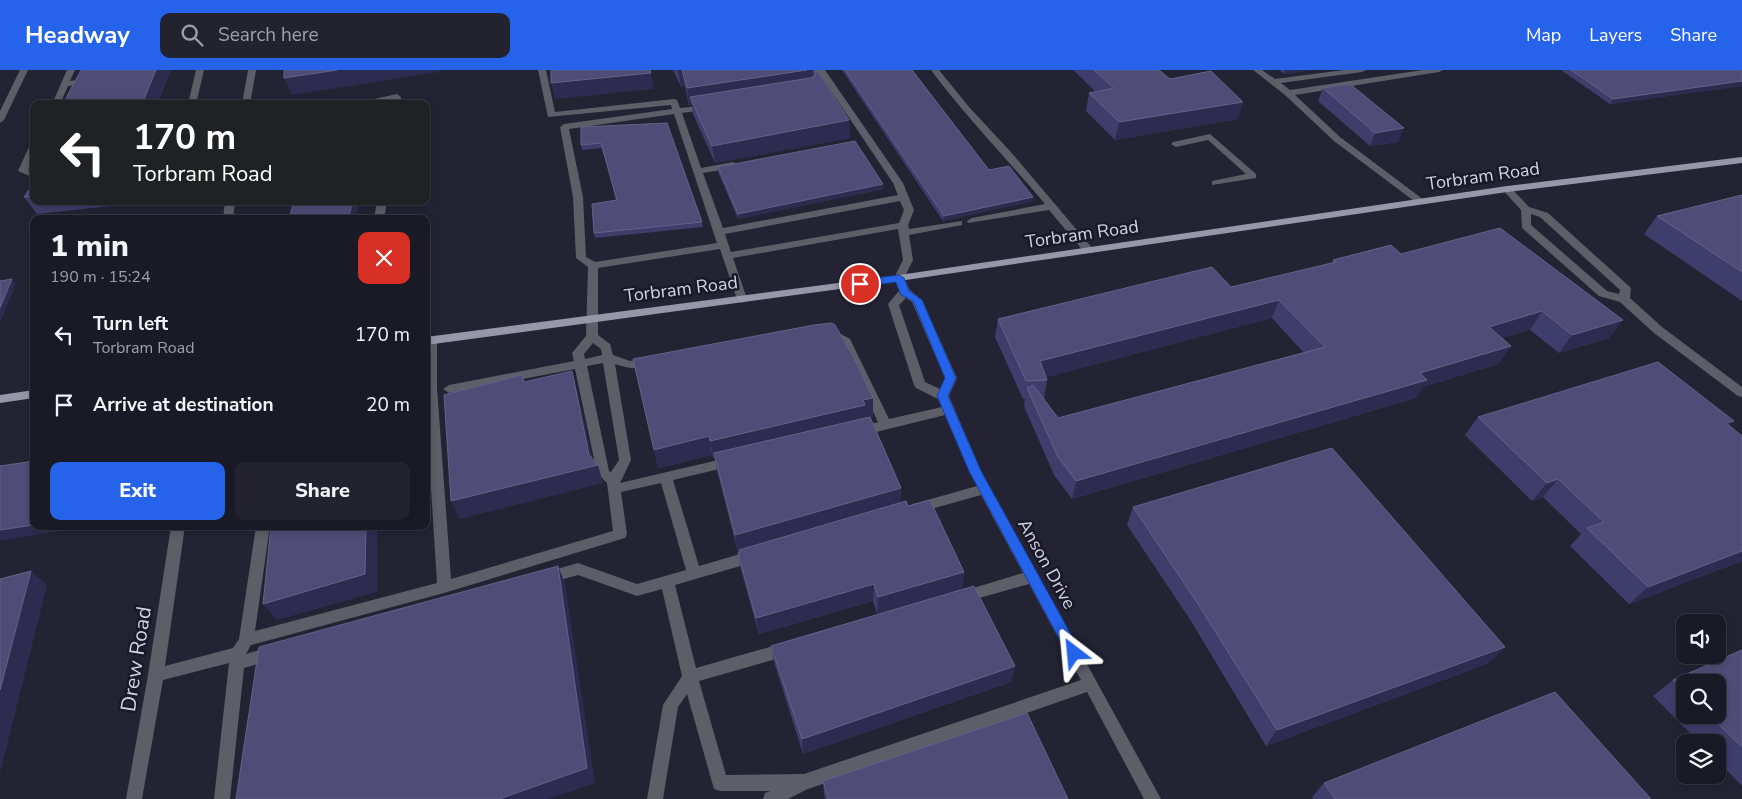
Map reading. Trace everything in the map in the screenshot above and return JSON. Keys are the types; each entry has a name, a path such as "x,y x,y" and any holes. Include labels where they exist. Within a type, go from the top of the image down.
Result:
{"main road":[{"name":"Torbram Road","path":"430,341 899,278 1507,189 1742,160"},
{"path":"0,399 30,395"}],"street":[{"path":"0,120 24,70"},
{"path":"58,100 71,70"},
{"path":"193,100 200,70"},
{"path":"247,100 252,70"},
{"path":"542,70 551,115 674,102 742,299"},
{"path":"821,70 863,140 898,183 905,196 909,210 903,229 908,260 899,278 905,292 917,300 951,378 942,396 920,385 893,304 905,292"},
{"path":"935,70 966,109 1007,153 1089,250"},
{"path":"1257,70 1288,93 1337,138 1421,202"},
{"path":"1273,82 1362,70"},
{"path":"1288,93 1439,70"},
{"path":"65,84 95,80"},
{"path":"378,100 396,97 396,100"},
{"path":"716,106 564,127 578,197 581,258 592,266 724,245"},
{"path":"1176,144 1210,137 1253,176 1215,182"},
{"path":"30,156 23,171 30,174"},
{"path":"699,171 746,162"},
{"path":"1507,189 1526,209 1544,215 1626,288 1624,299"},
{"path":"719,232 905,196"},
{"path":"972,221 1052,206"},
{"path":"1526,209 1526,226 1603,294 1624,299 1658,330 1742,393"},
{"path":"942,226 954,230 985,225 988,218"},
{"path":"728,256 903,229 958,223"},
{"path":"592,266 592,337 578,353 603,473 614,485"},
{"path":"823,336 835,336 846,342 886,425"},
{"path":"246,640 444,587 620,534 614,485 625,460 609,358 606,348 592,337"},
{"path":"449,389 609,358 629,365 663,360"},
{"name":"Anson Drive","path":"942,396 985,489 1153,799"},
{"path":"848,434 948,410"},
{"path":"430,414 444,587"},
{"path":"614,485 666,478 743,459"},
{"path":"666,478 694,573"},
{"path":"900,513 985,489"},
{"name":"Drew Road","path":"134,799 156,676 177,530"},
{"path":"222,799 238,659 246,640 262,530"},
{"path":"531,582 578,569 636,590 769,551"},
{"path":"947,602 1032,576"},
{"path":"667,582 690,677 720,783 804,782"},
{"path":"655,799 671,705 690,677 804,643"},
{"path":"156,676 284,650"},
{"path":"771,799 804,782 1091,684"}],"building":[{"path":"81,70 156,70 144,100 65,100"},
{"path":"284,70 337,70 284,78"},
{"path":"551,70 650,70 651,73 551,83"},
{"path":"682,70 807,70 687,88"},
{"path":"814,70 817,70 849,120 712,146 690,97 810,78 815,76"},
{"path":"845,70 912,70 989,170 1009,166 1033,197 944,216"},
{"path":"1094,70 1159,70 1170,79 1211,71 1243,102 1119,122 1089,93 1114,88"},
{"path":"1571,70 1742,70 1742,81 1613,99"},
{"path":"1350,84 1404,128 1375,133 1323,88"},
{"path":"667,123 702,222 594,233 592,204 617,200 601,143 581,145 581,127"},
{"path":"855,141 883,184 738,214 718,167"},
{"path":"30,189 30,196 24,197"},
{"path":"1742,195 1742,272 1657,216"},
{"path":"293,205 352,205 349,215 290,215"},
{"path":"1500,228 1623,320 1572,335 1542,311 1489,327 1511,346 1420,373 1427,380 1076,481 1058,457 1027,388 1033,385 1058,418 1325,347 1279,300 1040,361 1047,380 1026,381 998,319 1212,267 1231,287 1336,262 1333,260 1391,245 1401,254"},
{"path":"12,279 0,308 0,281"},
{"path":"832,323 854,358 873,398 863,400 865,405 710,441 709,436 654,450 633,359"},
{"path":"1658,362 1734,421 1726,423 1742,436 1742,551 1648,587 1587,528 1604,522 1558,479 1547,483 1478,417"},
{"path":"572,371 589,455 598,465 451,501 444,395 522,375 524,382"},
{"path":"870,417 901,488 735,535 714,453"},
{"path":"1332,448 1505,647 1277,730 1198,604 1133,507"},
{"path":"30,462 30,526 0,530 0,466"},
{"path":"930,500 964,572 878,597 874,584 756,618 738,553 740,552 739,550 906,501 908,506"},
{"path":"271,530 366,530 365,574 263,604"},
{"path":"558,566 587,768 499,799 236,799 259,647"},
{"path":"31,571 0,690 0,579"},
{"path":"974,586 1015,666 802,739 771,646"},
{"path":"1742,650 1742,747 1718,724 1726,724 1726,674 1687,674 1710,664 1726,664 1726,657"},
{"path":"1555,692 1651,799 1335,799 1324,783"},
{"path":"1027,713 1068,799 828,799 823,781"}],"route":[{"path":"860,284 899,278 905,292 917,300 951,378 942,396 975,471 1074,653"}]}
